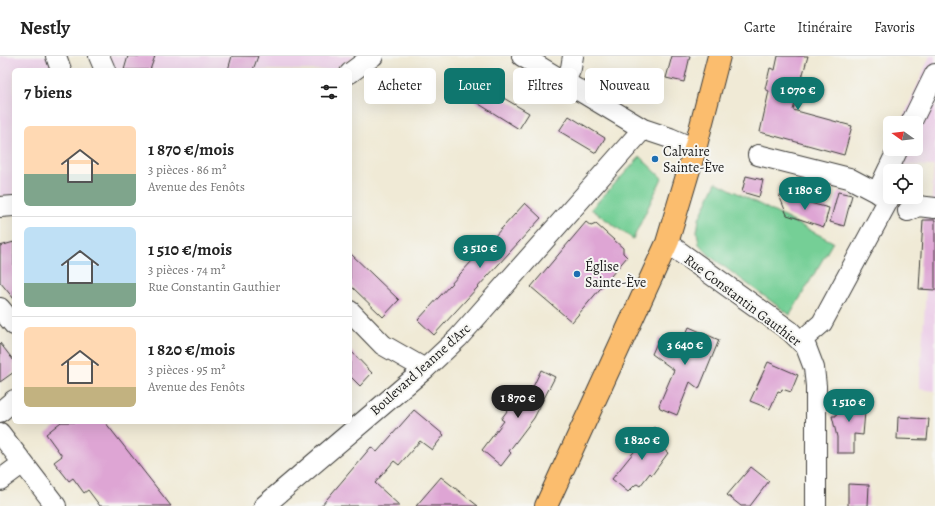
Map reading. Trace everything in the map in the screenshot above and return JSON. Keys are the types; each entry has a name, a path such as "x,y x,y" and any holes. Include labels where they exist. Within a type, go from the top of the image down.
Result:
{"main road":[{"path":"546,506 666,243 695,149 719,56"}],"street":[{"path":"56,56 60,68"},
{"path":"100,56 104,68"},
{"path":"352,72 373,56"},
{"path":"522,56 542,68"},
{"path":"571,68 573,56"},
{"path":"914,116 935,74"},
{"path":"577,89 643,129 670,138 695,149"},
{"name":"Boulevard Jeanne d'Arc","path":"264,506 425,369 458,338 643,129"},
{"path":"758,155 849,178 889,199 822,323 801,341"},
{"path":"878,193 895,156"},
{"path":"0,207 12,206"},
{"path":"908,211 918,206 935,208"},
{"name":"Rue Constantin Gauthier","path":"666,243 801,341 812,360 816,386 816,506"},
{"path":"0,308 12,323"},
{"path":"352,313 383,345 425,369"},
{"path":"0,412 12,402"},
{"path":"0,433 56,506"},
{"path":"0,480 23,463"}],"shaded area":[{"path":"0,56 49,56 54,68 12,68 12,196 0,196"},
{"path":"108,56 356,56 336,68 111,68"},
{"path":"930,56 935,56 935,391 919,389 926,290 919,289 924,211 931,211 934,166 923,166 923,164 883,164 887,156 923,156 923,116 904,116"}],"green space":[{"path":"640,157 662,178 633,239 591,209"},
{"path":"716,182 833,242 790,315 711,257 699,244 697,232 699,219"}],"building":[{"path":"128,56 155,56 151,68 125,68"},
{"path":"232,56 258,56 254,68 229,68"},
{"path":"672,56 690,56 684,82 666,78"},
{"path":"778,56 808,56 793,110 852,126 844,155 760,132 769,91 765,89 770,68 775,70"},
{"path":"505,99 529,113 519,129 479,104 505,104"},
{"path":"569,116 605,138 596,153 559,131"},
{"path":"746,176 763,180 759,197 742,192"},
{"path":"838,192 852,195 844,226 830,222"},
{"path":"779,195 829,208 824,227 787,215"},
{"path":"525,203 541,218 434,335 418,320"},
{"path":"923,220 935,220 935,290 919,289"},
{"name":"Église Sainte-Ève","path":"586,222 591,226 596,224 623,248 623,253 627,257 572,322 531,287"},
{"path":"12,243 12,297 0,282 0,246"},
{"path":"352,255 399,300 383,317 352,287"},
{"path":"689,327 719,340 699,389 690,382 677,415 660,408 659,405 674,370 652,354 659,338 680,348"},
{"path":"0,343 12,358 12,373 0,382"},
{"path":"352,352 372,373 360,386 352,378"},
{"path":"768,362 798,375 791,392 782,389 781,392 778,391 770,409 750,401"},
{"path":"541,370 555,377 534,418 509,451 511,453 501,466 482,450 504,421 501,419 523,390 531,391"},
{"path":"842,394 861,394 860,412 865,412 863,435 854,434 854,453 837,453 837,437 832,416 836,416 837,409 841,409"},
{"path":"414,410 444,435 432,450 420,441 399,465 394,461 375,483 400,506 321,506 371,447 377,452"},
{"path":"898,417 929,419 927,440 897,439"},
{"path":"58,424 107,424 171,506 100,506 88,490 84,493 73,478 69,481 54,462 62,456 46,434"},
{"path":"654,427 667,437 660,446 668,453 652,475 650,473 640,486 637,484 635,485 628,492 612,479"},
{"path":"751,467 769,481 750,506 741,506 727,495"},
{"path":"441,477 478,506 416,506"},
{"path":"848,484 869,485 868,506 848,506"}],"place":[{"name":"Calvaire Sainte-Ève","path":"655,159"},
{"name":"Église Sainte-Ève","path":"577,274"}]}
